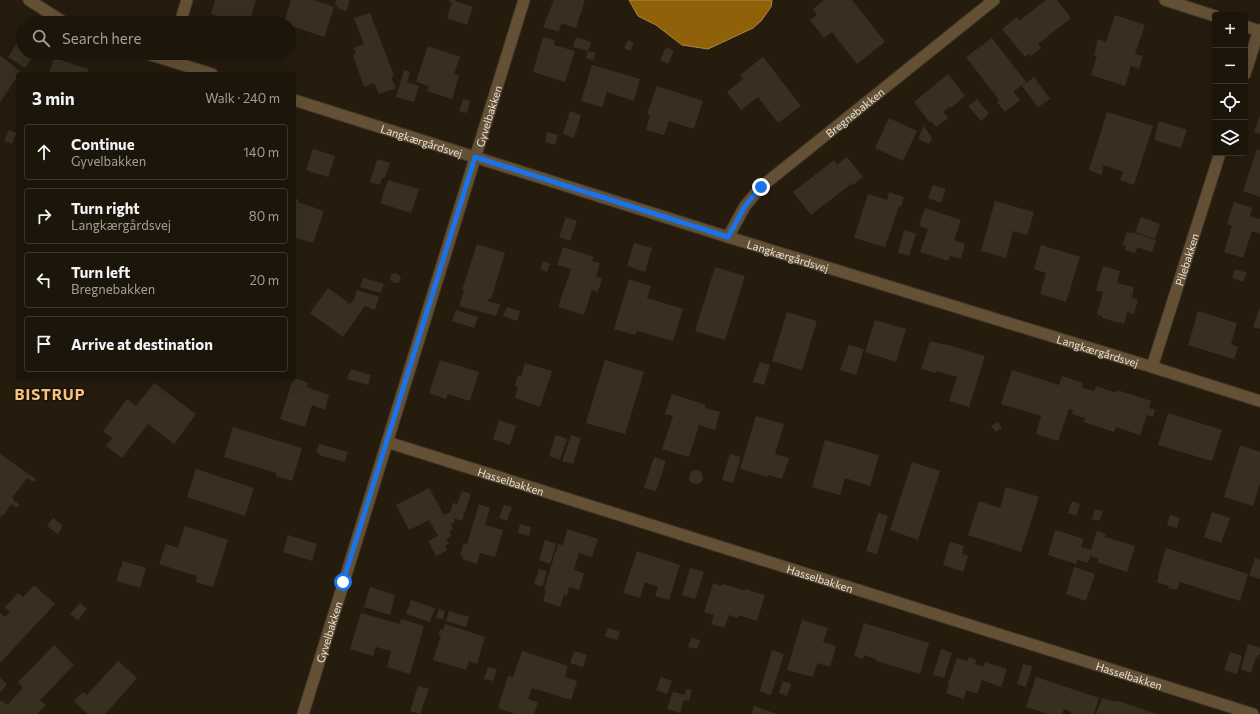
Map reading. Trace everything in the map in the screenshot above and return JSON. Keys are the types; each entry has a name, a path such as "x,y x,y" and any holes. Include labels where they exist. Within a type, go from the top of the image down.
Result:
{"street":[{"path":"29,0 54,16"},
{"path":"182,16 187,0"},
{"name":"Gyvelbakken","path":"303,714 524,0"},
{"name":"Bregnebakken","path":"728,237 745,206 761,187 994,0"},
{"path":"1165,0 1212,15"},
{"path":"1248,27 1259,31 1248,65"},
{"path":"177,60 207,72"},
{"name":"Langkærgårdsvej","path":"296,101 728,237 1260,401"},
{"name":"Pilebakken","path":"1152,367 1219,156"},
{"name":"Hasselbakken","path":"387,442 1253,714"}],"shaded area":[{"path":"629,0 772,0 771,7 761,21 753,28 708,49 682,45 656,25 638,16"}],"building":[{"path":"215,0 256,0 251,16 218,16 211,14"},
{"path":"291,0 314,0 334,7 324,37 296,27 296,16 286,16"},
{"path":"336,0 350,0 346,11 337,8 338,6 335,5"},
{"path":"448,0 456,0 455,1 473,7 467,25 447,18 452,2"},
{"path":"554,0 585,0 576,28 561,23 559,32 543,27"},
{"path":"824,0 852,0 885,42 857,64 832,32 824,38 810,20 817,15 813,9"},
{"path":"1046,0 1057,0 1071,18 1038,44 1041,48 1031,56 1029,54 1025,57 1002,29 1017,17 1019,21"},
{"path":"370,13 394,76 391,77 396,88 379,94 374,83 364,87 353,55 356,54 354,48 364,44 354,18"},
{"path":"1115,15 1145,25 1135,54 1143,56 1139,69 1131,66 1125,86 1091,75 1097,56 1094,55 1098,39 1106,42"},
{"path":"543,37 555,40 554,45 575,51 565,82 533,72"},
{"path":"576,37 591,42 588,51 573,47"},
{"path":"992,38 1026,82 1013,92 1020,100 1005,112 997,102 999,100 966,57"},
{"path":"628,40 634,43 630,51 624,48"},
{"path":"16,45 16,60 30,60 25,68 8,57"},
{"path":"428,46 460,57 454,74 459,76 452,99 427,91 429,86 416,82"},
{"path":"666,47 674,51 668,64 660,60"},
{"path":"588,51 596,53 593,60 586,58"},
{"path":"0,55 21,72 16,72 16,79 0,102"},
{"path":"763,57 801,106 778,123 758,97 741,110 727,92 743,79 740,75"},
{"path":"53,60 60,60 88,69 87,72 50,72"},
{"path":"592,65 640,79 634,101 607,92 602,107 581,101"},
{"path":"404,70 410,72 407,82 419,86 414,102 396,97"},
{"path":"948,74 965,96 951,108 950,106 943,112 948,118 936,127 931,121 930,123 914,102"},
{"path":"1034,77 1050,99 1038,107 1022,86"},
{"path":"657,86 703,101 694,129 669,121 664,135 646,130 650,116 647,114"},
{"path":"463,99 470,101 467,113 459,111"},
{"path":"977,99 989,114 981,121 968,106"},
{"path":"570,111 581,115 574,138 563,134"},
{"path":"1107,112 1153,126 1134,185 1120,180 1123,172 1103,165 1102,175 1089,170"},
{"path":"1260,115 1260,134 1254,132"},
{"path":"889,118 917,131 903,161 875,148"},
{"path":"1159,121 1187,130 1181,148 1154,140"},
{"path":"924,126 932,138 929,144 918,139"},
{"path":"9,130 16,133 12,144 4,141"},
{"path":"547,132 558,135 555,145 545,142"},
{"path":"313,149 335,156 328,177 306,170"},
{"path":"1257,149 1260,150 1260,197 1243,191"},
{"path":"847,157 863,177 853,185 852,183 811,215 793,192 834,160 837,164"},
{"path":"377,159 390,163 385,178 382,178 380,185 370,182"},
{"path":"388,180 419,189 411,213 380,203"},
{"path":"933,185 946,189 941,203 928,198"},
{"path":"889,192 904,197 901,206 899,206 885,247 854,238 868,194 887,200"},
{"path":"296,199 299,200 298,202 324,211 313,243 297,238 296,241"},
{"path":"995,201 1034,212 1027,235 1013,231 1006,258 981,251"},
{"path":"1234,202 1252,208 1250,216 1260,219 1260,234 1252,231 1243,258 1224,252 1232,226 1227,224"},
{"path":"925,208 961,220 954,240 965,244 961,259 950,256 948,261 920,252 928,229 919,226"},
{"path":"566,217 577,221 570,241 559,237"},
{"path":"1141,217 1160,224 1155,239 1135,232"},
{"path":"904,230 916,234 909,256 898,253"},
{"path":"1127,232 1156,240 1152,252 1137,247 1135,253 1125,250 1126,246 1122,245"},
{"path":"634,243 652,248 645,272 627,266"},
{"path":"477,244 505,253 491,299 489,298 488,301 500,305 496,316 459,306 464,290 462,290"},
{"path":"1041,245 1080,257 1066,302 1040,294 1046,273 1034,269"},
{"path":"563,247 594,257 592,261 600,263 596,277 602,279 598,292 592,290 584,315 558,307 571,269 557,265"},
{"path":"543,261 550,264 547,272 540,269"},
{"path":"1103,266 1120,271 1117,283 1134,287 1132,298 1138,300 1134,314 1127,312 1124,324 1102,318 1102,316 1097,315 1103,292 1096,290"},
{"path":"715,267 745,276 725,340 695,331"},
{"path":"1235,269 1247,273 1243,282 1232,278"},
{"path":"395,273 399,275 401,279 398,283 394,283 390,280 391,275"},
{"path":"363,278 384,284 381,293 360,287"},
{"path":"629,279 651,286 647,298 683,309 673,341 637,331 635,335 614,329"},
{"path":"328,288 350,304 355,298 357,290 379,297 375,310 365,306 343,337 310,313"},
{"path":"507,307 520,311 517,321 503,316"},
{"path":"1260,307 1260,329 1253,327"},
{"path":"456,310 478,317 474,328 452,321"},
{"path":"1198,311 1237,323 1231,344 1238,347 1234,359 1188,345"},
{"path":"787,312 817,321 802,370 772,361"},
{"path":"875,320 906,329 896,362 865,352"},
{"path":"930,341 985,356 969,407 949,401 957,377 937,371 936,373 921,369"},
{"path":"849,345 864,349 856,375 840,370"},
{"path":"440,360 479,372 470,401 448,394 446,399 429,393"},
{"path":"605,360 644,372 625,434 586,423"},
{"path":"760,362 770,365 764,385 753,382"},
{"path":"525,363 552,371 540,407 515,398 518,388 515,386 518,375 521,376"},
{"path":"351,369 371,375 368,385 347,379"},
{"path":"1012,370 1059,385 1062,376 1083,383 1081,387 1094,391 1096,386 1116,393 1117,390 1151,401 1149,408 1155,410 1153,417 1147,415 1140,435 1116,427 1114,432 1084,422 1085,418 1072,414 1073,410 1069,409 1058,441 1036,434 1041,416 1001,404"},
{"path":"296,378 308,383 307,387 329,395 325,410 312,405 305,427 280,419 292,382 294,383"},
{"path":"154,383 196,414 174,444 148,424 122,458 106,446 112,438 103,431 127,399 136,406"},
{"path":"672,394 706,405 705,408 720,412 715,430 699,425 689,457 662,449 673,416 665,414"},
{"path":"1168,413 1222,430 1212,461 1158,445"},
{"path":"756,416 784,424 775,454 789,458 782,479 768,475 767,477 740,469"},
{"path":"499,420 516,426 510,445 493,439"},
{"path":"998,422 1002,428 996,432 991,426"},
{"path":"233,427 302,448 292,481 276,476 276,473 224,457"},
{"path":"556,435 567,439 560,460 549,456"},
{"path":"571,435 581,438 573,464 562,461"},
{"path":"825,440 879,455 870,486 845,478 840,495 812,487"},
{"path":"319,444 348,452 345,462 319,455 319,453 316,452"},
{"path":"1240,445 1260,452 1260,483 1253,506 1224,497"},
{"path":"0,454 36,479 34,482 27,478 12,498 20,505 17,508 11,504 4,515 3,514 0,518"},
{"path":"730,454 741,457 733,483 722,480"},
{"path":"654,457 666,461 656,491 644,488"},
{"path":"912,462 940,471 918,540 890,530"},
{"path":"196,469 254,488 245,516 187,497"},
{"path":"693,470 699,470 703,474 703,480 699,484 693,484 689,480 689,474"},
{"path":"1006,487 1039,497 1021,552 968,535 979,501 1000,508"},
{"path":"429,488 444,515 450,512 453,503 457,504 462,491 471,494 462,521 454,518 455,522 451,524 453,529 449,531 451,536 446,539 449,543 445,546 447,550 436,556 428,541 438,536 429,520 409,530 396,505"},
{"path":"1072,501 1080,504 1076,516 1068,513"},
{"path":"479,504 490,508 485,525 503,530 495,557 480,553 477,564 462,559 463,556 460,555 464,543 467,544"},
{"path":"504,505 512,507 507,521 499,518"},
{"path":"1095,509 1103,511 1099,521 1092,519"},
{"path":"1212,512 1230,518 1221,543 1204,537"},
{"path":"878,513 888,516 877,554 866,551"},
{"path":"1170,515 1180,518 1177,528 1167,525"},
{"path":"53,518 63,526 58,534 47,526"},
{"path":"520,524 531,527 529,536 518,533"},
{"path":"185,526 228,540 213,587 196,582 197,576 159,564 166,544 178,548"},
{"path":"567,529 598,539 592,557 579,553 574,570 584,573 579,590 569,587 567,596 564,595 560,607 543,601 546,589 544,589 558,544 563,545"},
{"path":"1055,530 1084,539 1081,547 1091,550 1097,531 1106,534 1105,537 1135,546 1127,572 1097,562 1099,559 1090,556 1088,563 1078,560 1076,564 1048,555"},
{"path":"288,535 317,544 312,561 283,552"},
{"path":"545,540 556,544 550,564 539,560"},
{"path":"950,542 964,546 962,554 968,556 963,572 943,565"},
{"path":"1166,548 1248,574 1240,601 1180,582 1177,590 1168,588 1169,586 1157,582"},
{"path":"637,551 680,565 669,600 655,596 658,587 645,582 640,598 623,593"},
{"path":"1255,558 1260,560 1260,579 1249,575"},
{"path":"123,561 146,568 140,588 116,581"},
{"path":"1074,567 1095,574 1086,601 1066,594"},
{"path":"690,568 704,572 695,599 682,595"},
{"path":"539,569 547,571 542,587 534,584"},
{"path":"713,583 722,586 723,584 745,591 745,589 765,595 757,621 739,615 738,618 729,615 724,628 711,624 714,615 704,612"},
{"path":"34,585 55,604 0,663 0,613 5,617 10,612 5,607 18,593 23,597"},
{"path":"370,587 395,595 390,615 364,607"},
{"path":"411,600 435,608 430,622 406,614"},
{"path":"80,603 87,609 78,620 70,614"},
{"path":"439,609 445,611 443,619 436,618"},
{"path":"449,611 469,617 466,627 446,621"},
{"path":"361,613 400,624 401,619 424,626 410,674 387,667 391,651 376,647 373,656 350,649"},
{"path":"802,620 828,628 823,642 836,646 830,667 817,663 813,677 787,670"},
{"path":"864,623 929,643 920,674 876,661 876,659 864,655 863,659 854,656"},
{"path":"445,624 485,637 477,664 469,661 466,670 433,660 441,636 438,635 440,629 443,630"},
{"path":"608,628 620,632 617,640 605,636"},
{"path":"691,638 700,640 697,649 688,647"},
{"path":"1248,644 1260,648 1260,655 1258,654 1258,657 1256,657 1251,673 1241,669"},
{"path":"54,645 74,665 40,700 46,705 37,714 0,714 0,702 2,700 7,705 23,688 18,682"},
{"path":"941,649 952,653 944,678 933,675"},
{"path":"772,650 784,654 771,695 760,691"},
{"path":"522,651 568,666 565,677 577,681 571,700 532,688 528,699 538,702 534,714 515,714 498,708 508,676 513,677"},
{"path":"574,651 587,655 583,667 570,663"},
{"path":"1230,652 1242,656 1237,674 1224,670"},
{"path":"969,657 976,660 975,664 984,667 985,662 1007,669 1001,687 982,680 977,694 966,690 964,699 946,693 957,658 967,661"},
{"path":"118,661 137,678 105,714 88,714 74,701 83,692 87,695"},
{"path":"1023,664 1032,666 1026,687 1017,684"},
{"path":"488,667 497,669 493,681 484,679"},
{"path":"661,677 672,681 667,694 656,690"},
{"path":"1036,677 1099,698 1094,714 1071,714 1071,712 1064,709 1062,714 1048,714 1026,707"},
{"path":"0,678 7,684 0,693"},
{"path":"783,681 791,684 787,696 779,693"},
{"path":"418,686 429,689 420,714 410,711"},
{"path":"686,689 692,690 689,701 684,700 680,713 667,709 673,692 685,695"},
{"path":"1102,698 1116,702 1116,700 1156,714 1096,714"},
{"path":"754,706 777,714 752,714"}],"district":[{"name":"BISTRUP","path":"50,394"}],"route":[{"path":"343,582 475,157 728,237 745,206 761,187"}]}
